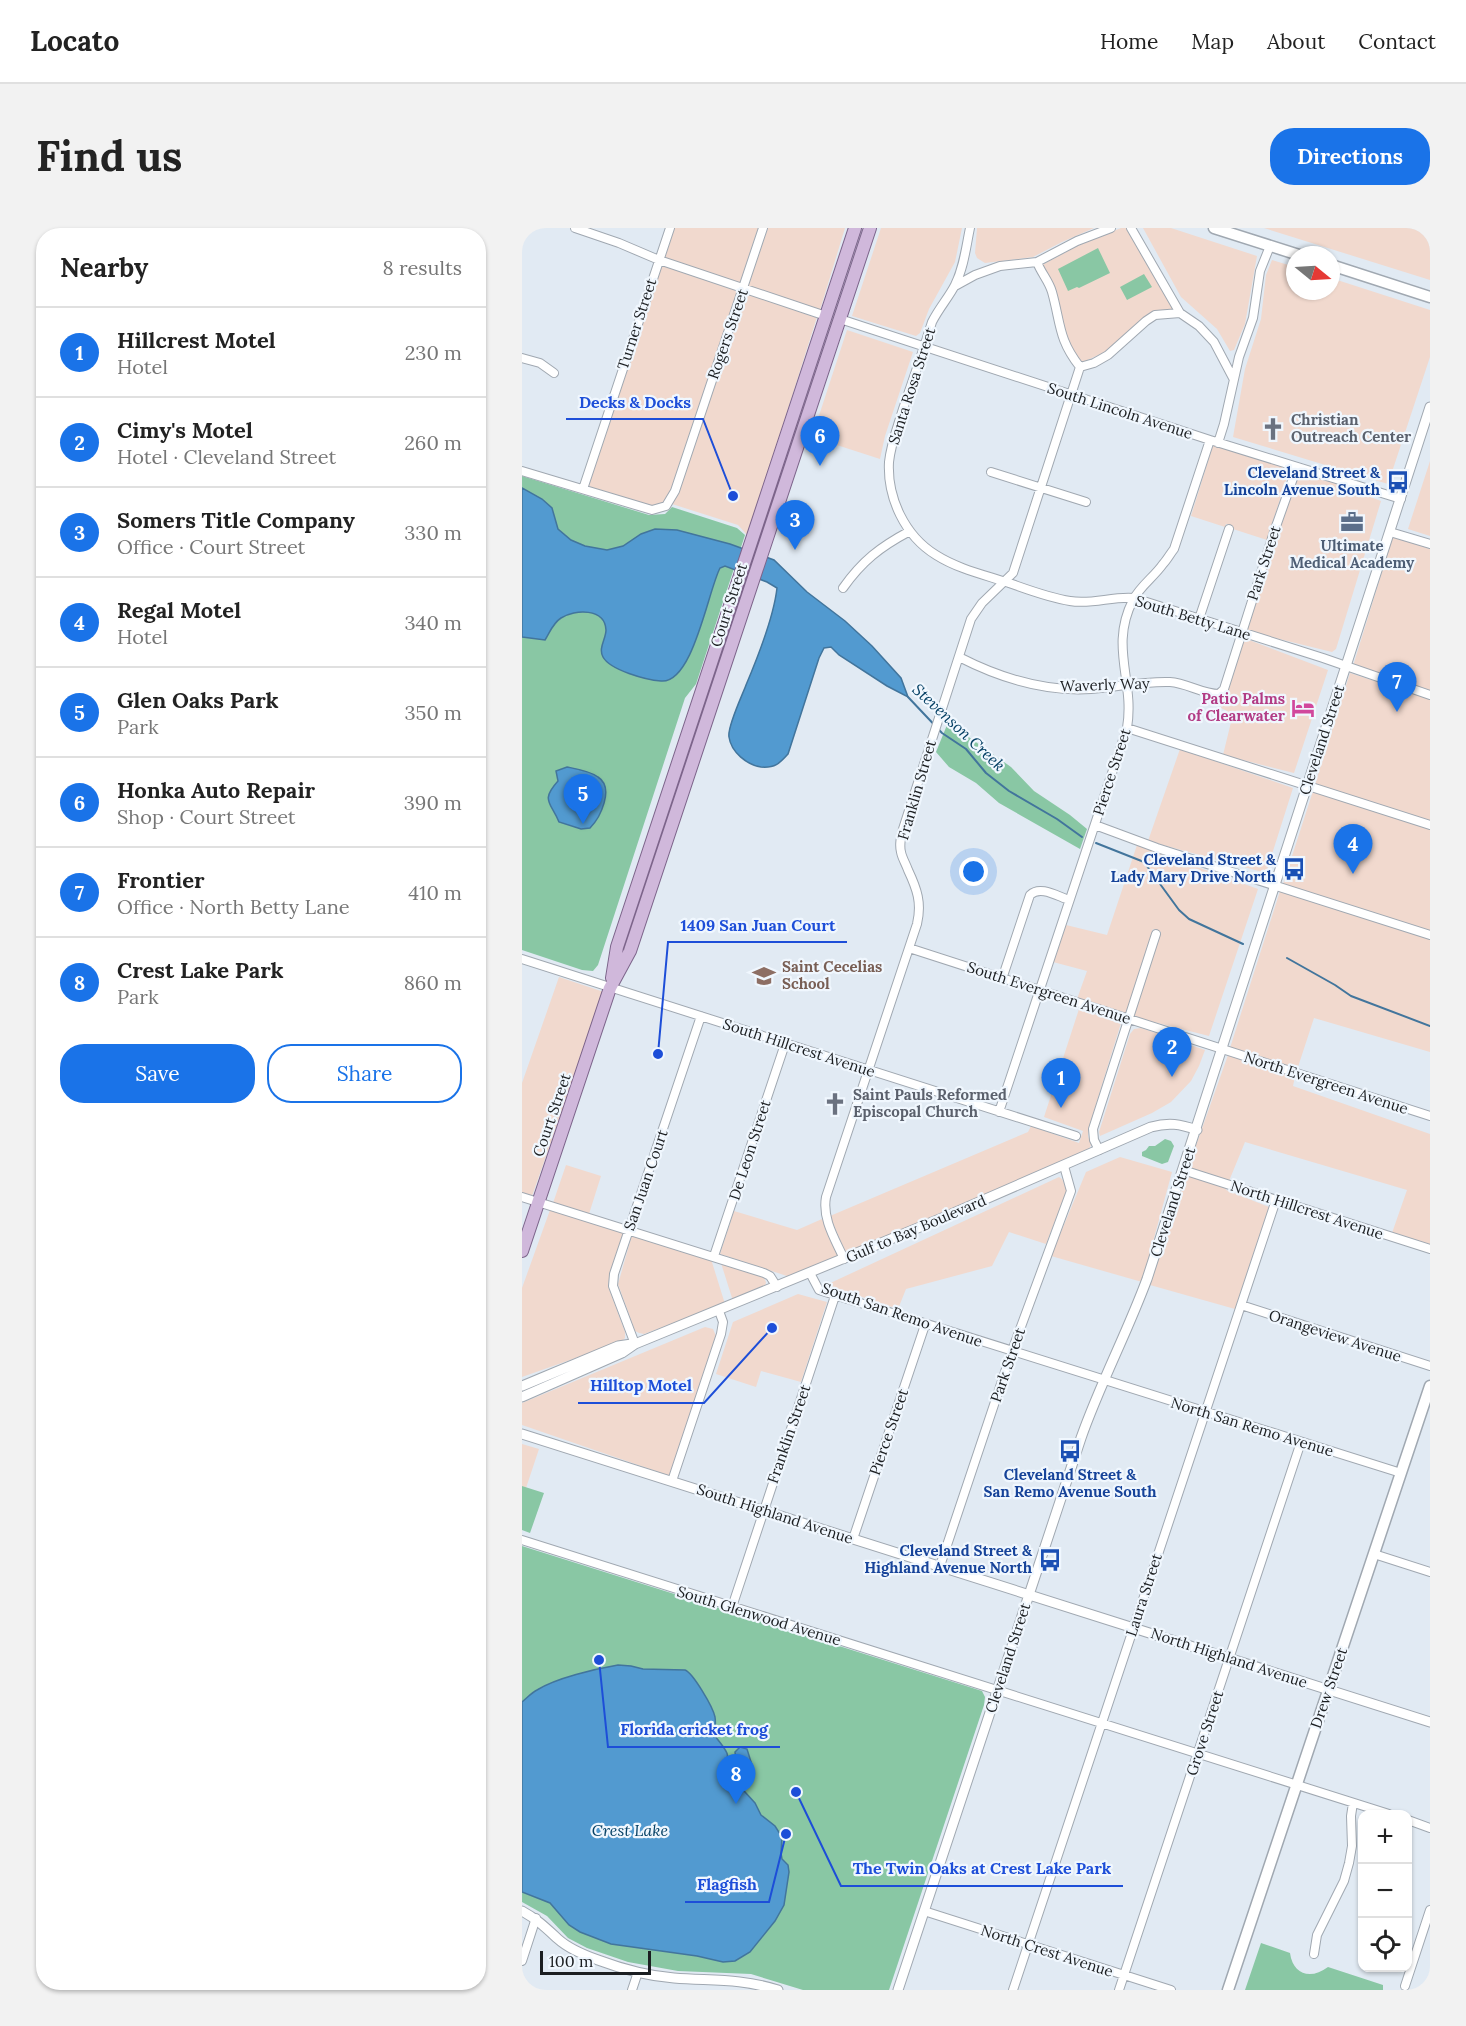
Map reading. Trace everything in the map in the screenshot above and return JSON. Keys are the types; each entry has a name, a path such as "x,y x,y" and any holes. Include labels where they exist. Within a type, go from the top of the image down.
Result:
{"main road":[{"name":"Court Street","path":"522,1251 610,988 617,947 855,228"},
{"name":"Court Street","path":"610,988 630,951 870,228"},
{"path":"1214,228 1286,251"},
{"path":"840,319 839,300 850,259 850,243"},
{"path":"1340,268 1430,297"},
{"path":"811,407 813,379 828,331 826,316"},
{"name":"Drew Street","path":"1228,1990 1430,1386"}],"street":[{"path":"576,228 659,260 826,316"},
{"name":"Turner Street","path":"583,489 670,228"},
{"name":"Rogers Street","path":"583,489 652,510 666,507 675,491 763,228"},
{"name":"Santa Rosa Street","path":"910,531 899,514 893,498 889,461 893,439 939,307 955,286 964,258 969,228"},
{"path":"955,286 975,275 1000,266 1037,262 1077,241 1111,228"},
{"path":"1131,228 1180,313 1199,326 1214,342 1234,379"},
{"name":"Pierce Street","path":"999,1112 1127,728 1130,714 1121,648 1123,631 1134,598 1174,549 1214,441 1224,424 1234,379 1253,318 1260,271 1270,246"},
{"path":"1037,262 1052,290 1062,338 1071,356 1080,367 1094,363 1108,355 1155,315 1180,313"},
{"name":"South Lincoln Avenue","path":"840,319 1070,395 1401,499"},
{"path":"522,358 540,363 555,373"},
{"name":"Franklin Street","path":"844,1259 824,1208 829,1186 920,911 920,899 901,854 900,841 903,829 975,611 1013,573 1080,367"},
{"name":"Cleveland Street","path":"897,1990 1080,1438 1131,1322 1197,1130 1430,407"},
{"path":"782,450 795,455"},
{"name":"Park Street","path":"1219,694 1224,689 1297,467"},
{"path":"522,471 583,489"},
{"path":"991,472 1086,502"},
{"path":"1199,619 1228,529"},
{"path":"843,588 864,561 878,549 910,531"},
{"name":"South Betty Lane","path":"910,531 935,555 958,566 1005,582 1070,601 1097,602 1121,597 1134,598 1323,658 1430,695"},
{"path":"1390,531 1430,544"},
{"name":"Waverly Way","path":"958,657 1001,676 1029,684 1079,689 1171,682 1219,694"},
{"path":"1127,728 1430,825"},
{"path":"676,769 689,773"},
{"path":"1095,825 1157,848 1430,935"},
{"path":"643,869 656,873"},
{"path":"1002,979 1029,895 1040,890 1070,900"},
{"path":"1099,1150 1094,1140 1093,1130 1156,934"},
{"name":"South Evergreen Avenue","path":"909,948 1222,1049"},
{"name":"South Hillcrest Avenue","path":"522,958 868,1071 1077,1136"},
{"name":"San Juan Court","path":"635,1344 613,1287 614,1274 701,1016"},
{"name":"De Leon Street","path":"714,1256 785,1044"},
{"name":"North Evergreen Avenue","path":"1222,1049 1430,1116"},
{"name":"Gulf to Bay Boulevard","path":"522,1397 622,1353 635,1344 777,1287 1165,1123 1178,1124 1197,1130"},
{"name":"Park Street","path":"940,1566 1012,1351 1071,1191 1064,1166"},
{"name":"North Hillcrest Avenue","path":"1183,1170 1430,1249"},
{"path":"522,1197 764,1273 771,1276 777,1287"},
{"name":"Laura Street","path":"1012,1990 1276,1200"},
{"name":"South San Remo Avenue","path":"810,1273 819,1290 835,1296 1104,1380"},
{"name":"Franklin Street","path":"732,1607 835,1296"},
{"name":"Orangeview Avenue","path":"1241,1305 1430,1366"},
{"path":"672,1481 721,1334 723,1322 719,1311"},
{"name":"Pierce Street","path":"853,1539 925,1325"},
{"name":"Gulf to Bay Boulevard","path":"522,1386 618,1346 635,1344"},
{"name":"North San Remo Avenue","path":"1104,1380 1401,1473"},
{"name":"South Highland Avenue","path":"522,1434 1029,1595"},
{"name":"Grove Street","path":"1119,1990 1301,1442"},
{"name":"South Glenwood Avenue","path":"522,1540 1374,1810"},
{"path":"1374,1554 1430,1572"},
{"name":"North Highland Avenue","path":"1029,1595 1430,1722"},
{"path":"1314,1954 1317,1935 1344,1881 1349,1863 1352,1846 1353,1803"},
{"path":"1412,1822 1430,1827"},
{"path":"1405,1986 1430,1910"},
{"path":"522,1911 536,1918 559,1940 577,1952 599,1961 638,1972 672,1978 777,1990"},
{"name":"North Crest Avenue","path":"924,1911 1171,1990"},
{"path":"522,1961 536,1918"},
{"path":"632,1990 638,1972"}],"shaded area":[{"path":"674,228 758,228 740,283 664,258"},
{"path":"768,228 845,228 820,310 748,286"},
{"path":"881,228 962,228 955,262 929,309 920,333 916,336 852,316"},
{"path":"977,228 1094,228 1033,257 985,263 977,258 975,253"},
{"path":"1121,228 1127,228 1173,309 1154,312 1143,318 1105,352 1081,363 1066,337 1056,289 1042,265 1079,245"},
{"path":"1143,228 1171,228 1257,256 1245,324 1234,350 1230,351 1217,329 1181,297"},
{"path":"1264,228 1430,228 1430,280 1340,252 1340,246 1321,246"},
{"path":"1272,260 1286,264 1286,300 1340,300 1340,281 1430,310 1430,357 1388,484 1233,437 1245,369 1261,319 1266,275"},
{"path":"662,265 738,291 671,489 663,503 651,506 588,487"},
{"path":"746,293 817,317 748,536 738,525 672,504 679,492"},
{"path":"847,330 913,352 885,436 880,459 812,437"},
{"path":"1213,445 1290,468 1267,540 1233,529 1233,526 1226,524 1225,527 1191,516"},
{"path":"1430,461 1430,536 1408,529"},
{"path":"1299,470 1381,501 1336,649 1332,652 1247,631"},
{"path":"1393,536 1430,549 1430,690 1353,666"},
{"path":"1244,638 1328,670 1294,773 1223,755 1233,714 1221,708"},
{"path":"1350,673 1430,699 1430,821 1315,784"},
{"path":"1180,749 1293,788 1266,873 1148,841"},
{"path":"1313,791 1430,828 1430,931 1283,884"},
{"path":"1137,845 1258,889 1209,1036 1134,1017 1161,932 1153,929 1126,1014 1077,999 1087,971 1053,962 1066,925 1107,935"},
{"path":"1280,891 1430,939 1430,1052 1314,1018 1297,1070 1230,1048"},
{"path":"559,977 604,992 532,1196 522,1193 522,1083"},
{"path":"1079,1009 1121,1023 1089,1127 1088,1136 1091,1145 1089,1149 846,1254 830,1216 1028,1132 1031,1126 1079,1143 1083,1131 1044,1117"},
{"path":"1141,1028 1205,1050 1199,1066 1191,1081 1171,1102 1100,1136 1099,1132 1130,1034 1134,1029"},
{"path":"1228,1055 1295,1077 1293,1086 1430,1134 1430,1245 1392,1233 1407,1190 1245,1142 1229,1181 1188,1168"},
{"path":"1120,1157 1172,1172 1142,1282 1051,1256 1086,1172"},
{"path":"566,1165 601,1176 589,1214 553,1203"},
{"path":"1186,1175 1227,1188 1226,1190 1269,1207 1235,1309 1150,1285"},
{"path":"1059,1177 1067,1190 1046,1244 1009,1232 992,1266 906,1289 898,1309 826,1285"},
{"path":"550,1210 623,1233 608,1286 625,1332 625,1338 621,1342 522,1377 522,1288"},
{"path":"734,1211 797,1230 822,1219 839,1257 790,1277 720,1254"},
{"path":"632,1235 711,1259 725,1304 644,1334 635,1331 618,1284"},
{"path":"721,1263 763,1276 766,1282 765,1287 733,1301"},
{"path":"798,1294 827,1302 801,1382 761,1371 756,1387 716,1374 733,1322"},
{"path":"705,1327 713,1329 716,1336 670,1476 522,1425 522,1403"},
{"path":"522,1444 539,1449 526,1488 522,1486"}],"green space":[{"path":"1098,248 1110,273 1068,291 1058,269"},
{"path":"1144,274 1152,287 1127,300 1120,287"},
{"path":"522,476 649,515 665,514 672,507 737,528 745,535 696,684 685,698 598,965 593,971 582,970 522,950"},
{"path":"947,725 963,733 1011,767 1034,791 1087,829 1080,849 999,803 976,783 949,767 936,752"},
{"path":"1165,1139 1171,1141 1174,1146 1168,1162 1162,1164 1142,1156 1142,1152 1149,1146 1155,1146"},
{"path":"522,1486 544,1493 530,1533 522,1530"},
{"path":"522,1546 982,1691 985,1697 984,1705 889,1990 803,1990 751,1974 678,1971 628,1962 587,1948 568,1938 547,1916 522,1902"},
{"path":"1261,1943 1290,1953 1295,1966 1304,1973 1315,1973 1328,1967 1383,1985 1383,1990 1245,1990"}],"water":[{"path":"522,488 542,499 552,508 558,529 571,540 585,546 607,550 623,546 641,534 655,529 677,530 730,544 774,560 807,592 845,621 872,646 901,678 908,697 839,655 831,647 824,648 788,754 773,766 761,767 750,764 733,748 729,732 735,711 765,637 777,588 725,566 720,568 691,653 682,668 672,678 661,681 629,674 607,662 601,650 606,630 601,618 595,614 581,612 561,618 545,640 522,637"},
{"path":"567,767 595,775 603,782 606,795 604,803 590,828 581,829 559,822 549,802 549,793 558,781 556,771"},
{"name":"Crest Lake","path":"618,1665 689,1672 713,1712 715,1736 727,1754 723,1776 734,1780 755,1803 761,1815 775,1826 782,1837 782,1859 788,1865 789,1872 784,1905 775,1921 750,1952 735,1961 723,1962 611,1944 580,1932 569,1925 550,1903 522,1892 522,1702 535,1691 554,1682"},
{"path":"740,1747 747,1749 752,1765 745,1772 737,1768 735,1752"}],"waterway":[{"name":"Stevenson Creek","path":"908,697 942,733 966,749 986,773 1009,791 1057,819 1082,837"},
{"name":"Stevenson Creek","path":"1096,843 1144,862 1179,910 1189,919 1243,944"},
{"name":"Stevenson Creek","path":"1287,958 1351,996 1430,1026"}],"place":[{"name":"Christian Outreach Center","path":"1273,429"},
{"name":"Honka Auto Repair","path":"820,466"},
{"name":"Cleveland Street & Lincoln Avenue South","path":"1398,482"},
{"name":"Decks & Docks","path":"733,496"},
{"name":"Ultimate Medical Academy","path":"1352,522"},
{"name":"Somers Title Company","path":"795,550"},
{"name":"Patio Palms of Clearwater","path":"1303,708"},
{"name":"Frontier","path":"1397,712"},
{"name":"Glen Oaks Park","path":"583,824"},
{"name":"Cleveland Street & Lady Mary Drive North","path":"1294,869"},
{"name":"Regal Motel","path":"1353,874"},
{"name":"Saint Cecelias School","path":"764,976"},
{"name":"1409 San Juan Court","path":"658,1054"},
{"name":"Cimy's Motel","path":"1172,1077"},
{"name":"Saint Pauls Reformed Episcopal Church","path":"835,1104"},
{"name":"Hillcrest Motel","path":"1061,1108"},
{"name":"Hilltop Motel","path":"772,1328"},
{"name":"Cleveland Street & San Remo Avenue South","path":"1070,1451"},
{"name":"Cleveland Street & Highland Avenue North","path":"1050,1560"},
{"name":"Florida cricket frog","path":"599,1660"},
{"name":"The Twin Oaks at Crest Lake Park","path":"796,1792"},
{"name":"Crest Lake Park","path":"736,1804"},
{"name":"Flagfish","path":"786,1834"}]}
